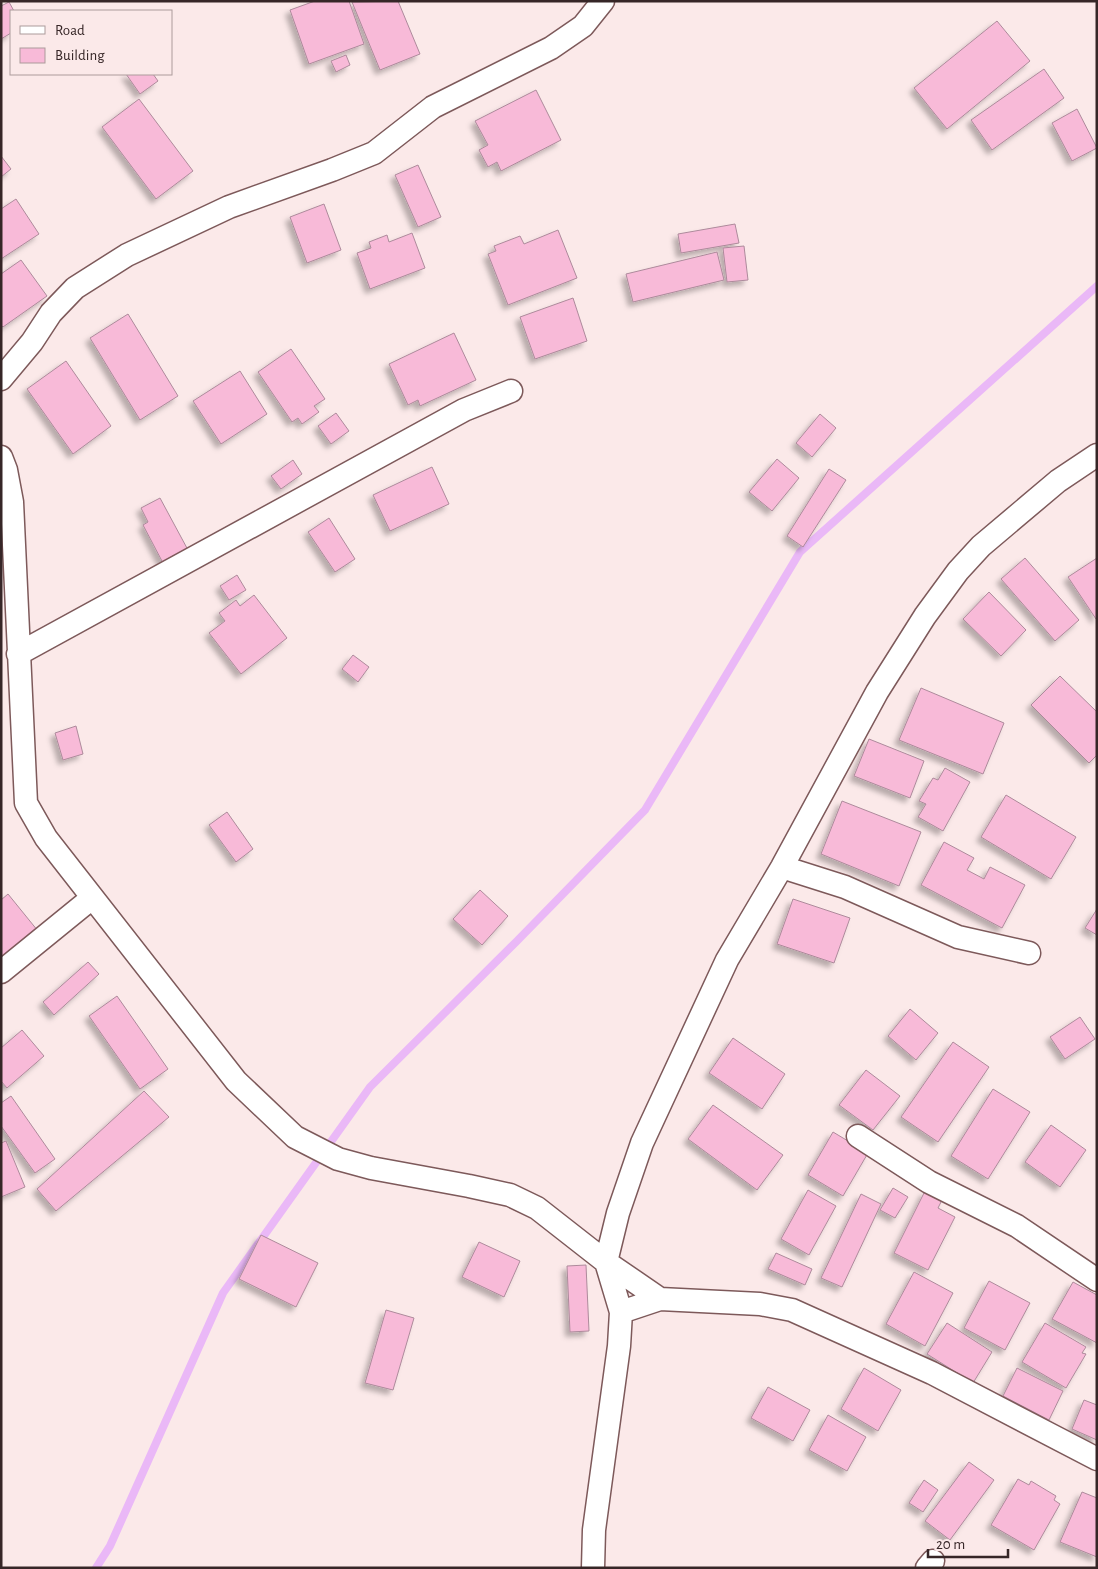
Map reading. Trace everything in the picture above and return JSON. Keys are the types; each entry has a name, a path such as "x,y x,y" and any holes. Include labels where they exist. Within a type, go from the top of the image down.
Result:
{"street":[{"path":"1,379 32,342 51,313 75,288 127,254 229,207 374,153 433,107 551,48 583,26 603,1"},
{"path":"18,654 464,410 511,392"},
{"path":"593,1568 594,1530 620,1346 621,1312 606,1262 618,1213 642,1143 727,960 782,866 877,692 925,616 958,571 981,546 1058,480 1097,455"},
{"path":"1,457 6,470 12,502 26,803 46,838 92,898 236,1081 295,1137 338,1159 371,1168 510,1195 536,1208 606,1262 660,1300"},
{"path":"782,866 845,887 958,937 1029,953"},
{"path":"1,972 92,898"},
{"path":"858,1136 929,1182 1017,1226 1097,1280"},
{"path":"621,1312 660,1300 760,1304 792,1310 932,1373 1097,1459"}],"building":[{"path":"315,1 349,1 364,44 309,64 290,10"},
{"path":"398,1 420,54 380,70 352,2"},
{"path":"9,2 13,10 10,10 10,34 1,39 1,6"},
{"path":"997,21 1030,61 947,129 914,88"},
{"path":"346,55 350,65 336,72 331,61"},
{"path":"1044,69 1064,98 992,150 971,120"},
{"path":"127,75 154,75 158,81 140,94"},
{"path":"536,90 561,140 501,171 497,162 488,167 479,150 488,145 475,121"},
{"path":"139,99 193,171 156,199 102,127"},
{"path":"1077,109 1097,148 1072,161 1052,123"},
{"path":"1,156 11,169 1,177"},
{"path":"418,165 441,217 418,227 395,175"},
{"path":"16,199 39,234 1,259 1,209"},
{"path":"324,204 341,250 307,263 290,217"},
{"path":"735,224 739,243 681,253 678,234"},
{"path":"558,230 577,278 508,305 488,254 496,251 494,246 520,236 524,244"},
{"path":"412,233 425,268 370,289 357,253 371,248 369,242 387,235 389,242"},
{"path":"744,246 748,280 727,282 723,248"},
{"path":"717,252 724,280 633,302 626,274"},
{"path":"21,260 47,296 3,327 1,325 1,274"},
{"path":"573,298 587,341 535,359 520,317"},
{"path":"128,314 178,396 140,420 90,338"},
{"path":"454,333 476,380 420,406 418,400 408,405 389,364"},
{"path":"291,349 325,399 314,406 319,412 302,424 298,418 292,422 258,372"},
{"path":"66,361 111,426 73,454 27,389"},
{"path":"240,371 267,414 221,444 193,401"},
{"path":"336,413 349,431 331,444 318,426"},
{"path":"820,414 836,428 812,457 796,443"},
{"path":"777,459 799,478 772,511 749,492"},
{"path":"293,460 302,474 281,489 271,476"},
{"path":"432,467 449,504 390,531 373,495"},
{"path":"829,469 846,480 803,547 787,536"},
{"path":"160,498 188,550 163,563 143,525 148,522 141,508"},
{"path":"329,518 355,559 335,572 308,532"},
{"path":"1025,558 1079,620 1055,641 1001,579"},
{"path":"1097,558 1097,618 1096,619 1068,577"},
{"path":"237,575 246,590 229,600 220,586"},
{"path":"989,592 1026,630 1001,656 963,619"},
{"path":"254,595 287,638 241,674 209,633 225,621 219,613 236,600 240,606"},
{"path":"353,655 369,667 358,682 342,669"},
{"path":"1060,676 1097,712 1097,755 1089,763 1031,705"},
{"path":"921,688 1004,723 983,774 899,740"},
{"path":"76,726 83,754 63,760 55,733"},
{"path":"869,739 924,761 910,798 854,776"},
{"path":"945,768 970,782 943,831 918,817 926,804 919,801 933,778 938,780"},
{"path":"1006,795 1076,837 1051,879 981,837"},
{"path":"842,801 921,832 899,886 821,854"},
{"path":"227,812 253,849 236,862 209,825"},
{"path":"944,842 974,858 967,870 984,879 990,867 1025,885 1002,928 921,885"},
{"path":"480,890 508,916 482,945 453,919"},
{"path":"8,894 38,931 1,960 1,900"},
{"path":"793,899 850,918 834,963 777,944"},
{"path":"1097,909 1097,935 1085,928"},
{"path":"88,962 99,974 54,1015 43,1002"},
{"path":"117,996 168,1069 140,1089 89,1016"},
{"path":"910,1009 938,1033 916,1060 888,1036"},
{"path":"1080,1017 1095,1039 1065,1059 1050,1037"},
{"path":"22,1030 44,1056 7,1088 1,1081 1,1048"},
{"path":"733,1038 785,1074 762,1109 709,1073"},
{"path":"953,1042 989,1067 938,1142 901,1117"},
{"path":"866,1070 900,1096 873,1130 839,1105"},
{"path":"993,1089 1030,1112 988,1179 951,1156"},
{"path":"144,1091 169,1117 56,1211 37,1189"},
{"path":"11,1096 55,1159 35,1173 1,1126 1,1103"},
{"path":"713,1105 783,1155 757,1190 688,1139"},
{"path":"1051,1125 1086,1150 1060,1187 1025,1162"},
{"path":"833,1132 868,1153 843,1196 808,1175"},
{"path":"6,1141 25,1187 1,1197 1,1143"},
{"path":"893,1188 908,1197 895,1218 880,1210"},
{"path":"808,1190 836,1206 809,1255 781,1239"},
{"path":"925,1191 942,1200 938,1208 955,1217 928,1270 894,1253"},
{"path":"861,1194 881,1204 842,1287 821,1278"},
{"path":"261,1235 318,1263 296,1307 239,1279"},
{"path":"479,1242 520,1261 504,1297 462,1277"},
{"path":"776,1253 812,1269 805,1285 768,1269"},
{"path":"586,1265 589,1331 570,1332 567,1266"},
{"path":"914,1272 953,1293 925,1346 886,1324"},
{"path":"989,1281 1030,1303 1005,1350 964,1328"},
{"path":"1073,1282 1097,1295 1097,1343 1052,1319"},
{"path":"386,1310 414,1318 393,1390 365,1383"},
{"path":"947,1323 992,1352 973,1383 927,1354"},
{"path":"1045,1323 1086,1347 1082,1353 1086,1354 1066,1388 1022,1362"},
{"path":"864,1368 901,1390 878,1431 841,1409"},
{"path":"1017,1368 1063,1391 1049,1420 1003,1396"},
{"path":"768,1387 810,1410 793,1441 751,1418"},
{"path":"1084,1400 1097,1405 1097,1440 1072,1429"},
{"path":"828,1415 866,1437 847,1471 809,1450"},
{"path":"969,1462 994,1480 950,1540 925,1521"},
{"path":"1018,1479 1029,1485 1031,1481 1056,1496 1054,1500 1060,1504 1034,1550 991,1525"},
{"path":"924,1480 938,1490 923,1512 909,1503"},
{"path":"1082,1492 1097,1498 1097,1557 1060,1542"}],"waterway":[{"path":"96,1568 110,1546 223,1293 370,1087 645,810 800,552 1097,286"}]}
